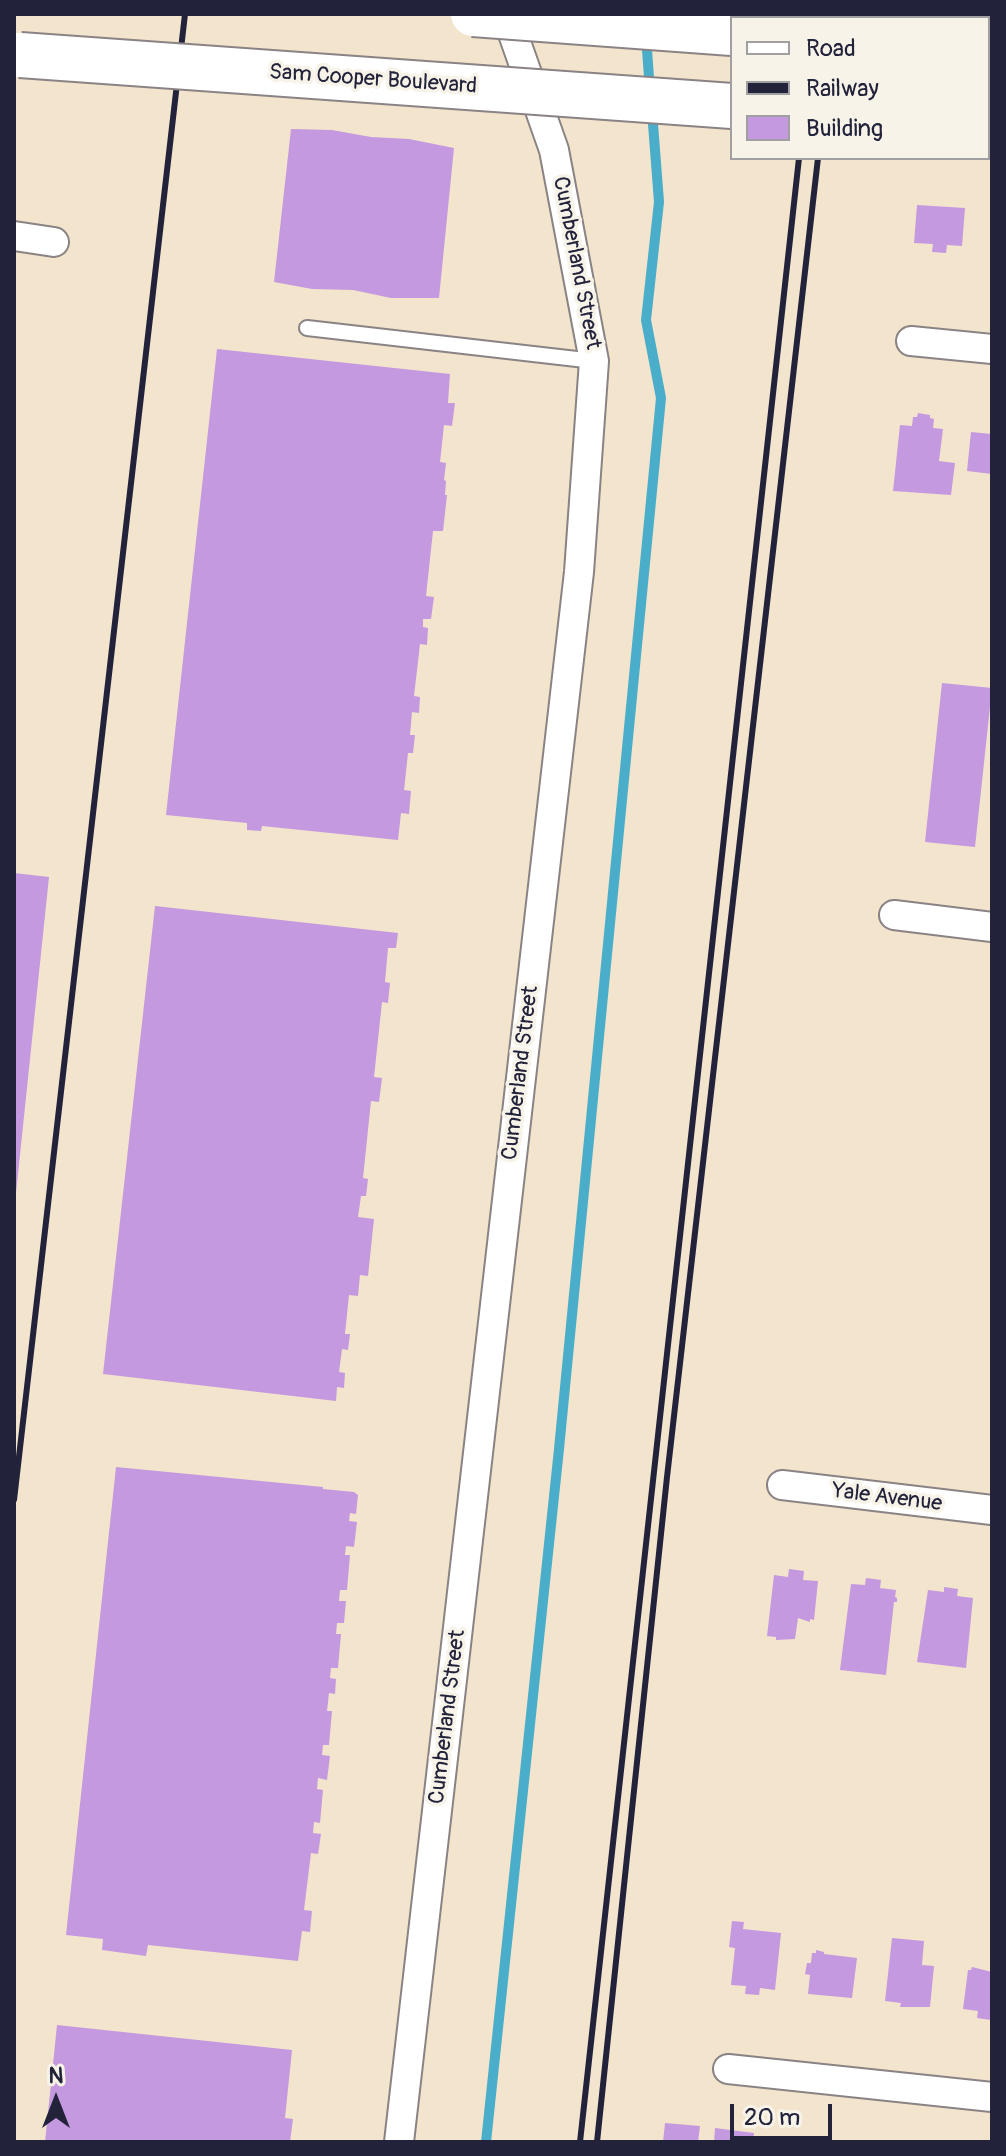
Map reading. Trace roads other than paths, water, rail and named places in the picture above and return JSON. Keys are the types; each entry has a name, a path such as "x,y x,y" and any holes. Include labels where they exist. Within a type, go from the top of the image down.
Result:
{"main road":[{"path":"473,14 730,33"},
{"name":"Sam Cooper Boulevard","path":"17,54 730,106"}],"street":[{"name":"Cumberland Street","path":"399,2142 579,572 594,361 554,150 506,14"},
{"path":"14,236 54,242"},
{"path":"911,341 992,349"},
{"path":"894,915 992,927"},
{"name":"Yale Avenue","path":"782,1485 992,1510"},
{"path":"728,2069 992,2097"}],"lane":[{"path":"307,328 594,361"}],"waterway":[{"path":"646,36 650,91"},
{"path":"486,2142 559,1449 661,398 646,320 659,202 652,111"}],"railway":[{"path":"14,1500 185,14"},
{"path":"580,2142 799,160"},
{"path":"597,2142 667,1477 818,160"}]}
